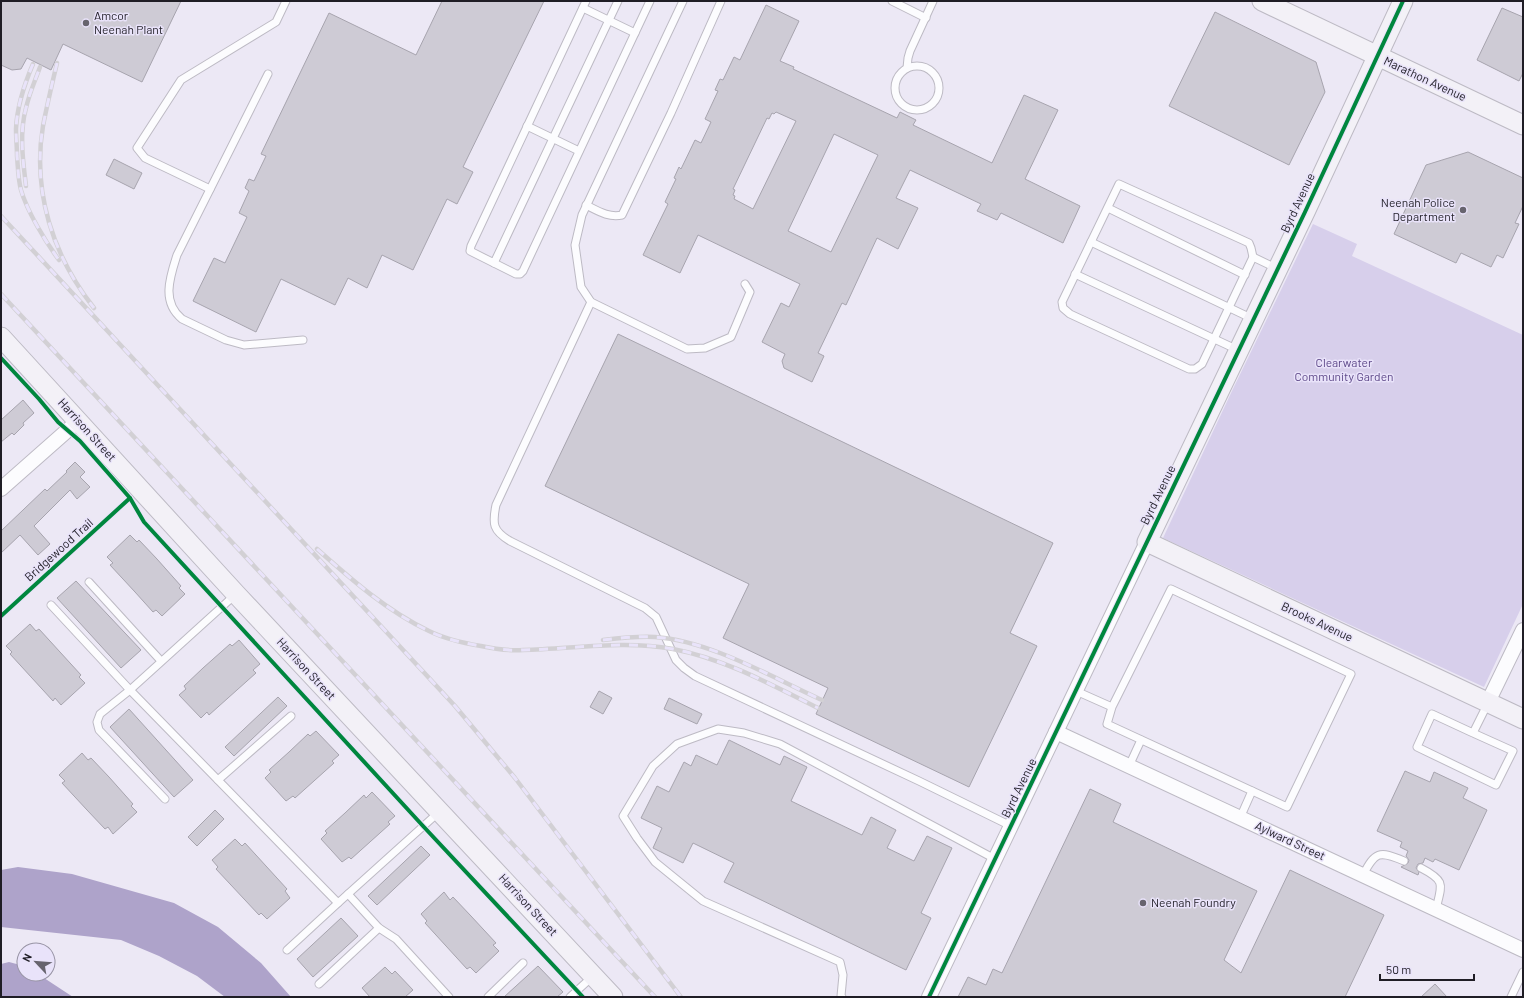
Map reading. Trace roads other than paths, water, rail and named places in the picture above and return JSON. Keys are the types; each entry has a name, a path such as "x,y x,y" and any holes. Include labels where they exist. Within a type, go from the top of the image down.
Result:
{"street":[{"name":"Marathon Avenue","path":"1262,1 1523,125"},
{"name":"Byrd Avenue","path":"929,997 1278,269 1403,1"},
{"name":"Harrison Street","path":"1,337 236,594 613,997"},
{"path":"1,489 78,421"},
{"name":"Brooks Avenue","path":"1147,542 1523,719"},
{"path":"1488,702 1523,630"},
{"name":"Aylward Street","path":"1056,732 1523,950"}],"lane":[{"path":"210,189 145,158 137,148 180,80 276,22 286,1"},
{"path":"494,263 618,1"},
{"path":"635,33 609,20 585,4 470,246 470,251 473,254 516,274 520,274 523,271 579,151 635,33 650,1"},
{"path":"683,1 582,215 575,245 581,287 591,302 687,349 705,348 731,336 750,292 745,284"},
{"path":"586,205 615,217 622,215 671,114 721,1"},
{"path":"892,1 926,18"},
{"path":"907,68 908,58 933,1"},
{"path":"921,66 928,68 937,79 939,86 938,93 931,105 917,110 903,105 899,100 895,86 897,78 901,72 907,68 921,66"},
{"path":"268,74 177,255 173,268 169,294 170,303 176,314 182,319 220,337 244,345 303,340"},
{"path":"527,126 579,151"},
{"path":"1119,184 1249,243 1252,248 1253,257 1202,364 1195,369 1189,369 1070,314 1063,308 1062,302 1091,242 1119,184"},
{"path":"1108,208 1245,274"},
{"path":"1091,242 1254,319"},
{"path":"1253,257 1278,269"},
{"path":"1075,274 1239,350"},
{"path":"591,302 496,505 494,517 496,530 510,541 645,608 656,617 676,660 695,676 919,781 1011,826"},
{"path":"89,582 161,661"},
{"path":"1171,589 1351,674 1286,807 1141,740 1107,724 1112,706 1171,589"},
{"path":"165,799 99,730 97,722 100,714 130,690 236,594"},
{"path":"51,605 130,690 338,903"},
{"path":"1076,691 1112,706"},
{"path":"1474,733 1488,702"},
{"path":"1432,714 1474,733 1513,751 1496,785 1417,746 1432,714"},
{"path":"218,780 291,716"},
{"path":"842,997 843,975 840,962 703,901 655,862 636,838 623,816 653,766 677,744 718,729 744,733 780,744 995,859"},
{"path":"1129,766 1141,740"},
{"path":"1240,818 1252,791"},
{"path":"287,950 440,812"},
{"path":"1363,875 1370,860 1376,856 1383,854 1392,855 1404,861"},
{"path":"1421,868 1439,879 1442,888 1436,909"},
{"path":"348,894 379,928 396,939 449,997"},
{"path":"319,984 379,928"},
{"path":"488,997 524,963"},
{"path":"1511,997 1523,972"},
{"path":"570,997 594,975"}],"railway":[{"path":"57,63 43,126 40,151 43,199 57,245 67,267 94,308"},
{"path":"33,64 22,96 17,120 16,136 19,177 21,190 32,216 42,235 59,260"},
{"path":"26,186 22,147 24,118 30,93 40,67"},
{"path":"1,216 455,706 515,778 681,997"},
{"path":"1,294 655,997"},
{"path":"317,549 370,594 399,614 435,634 468,644 502,650 617,645 654,646 673,649 692,653 730,666 818,708"},
{"path":"603,640 655,637 698,645 740,661 822,700"}],"place":[{"name":"Amcor Neenah Plant","path":"86,23"},
{"name":"Neenah Police Department","path":"1463,210"},
{"name":"Neenah Foundry","path":"1143,903"}],"park label":[{"name":"Clearwater Community Garden","path":"1344,370"}]}
